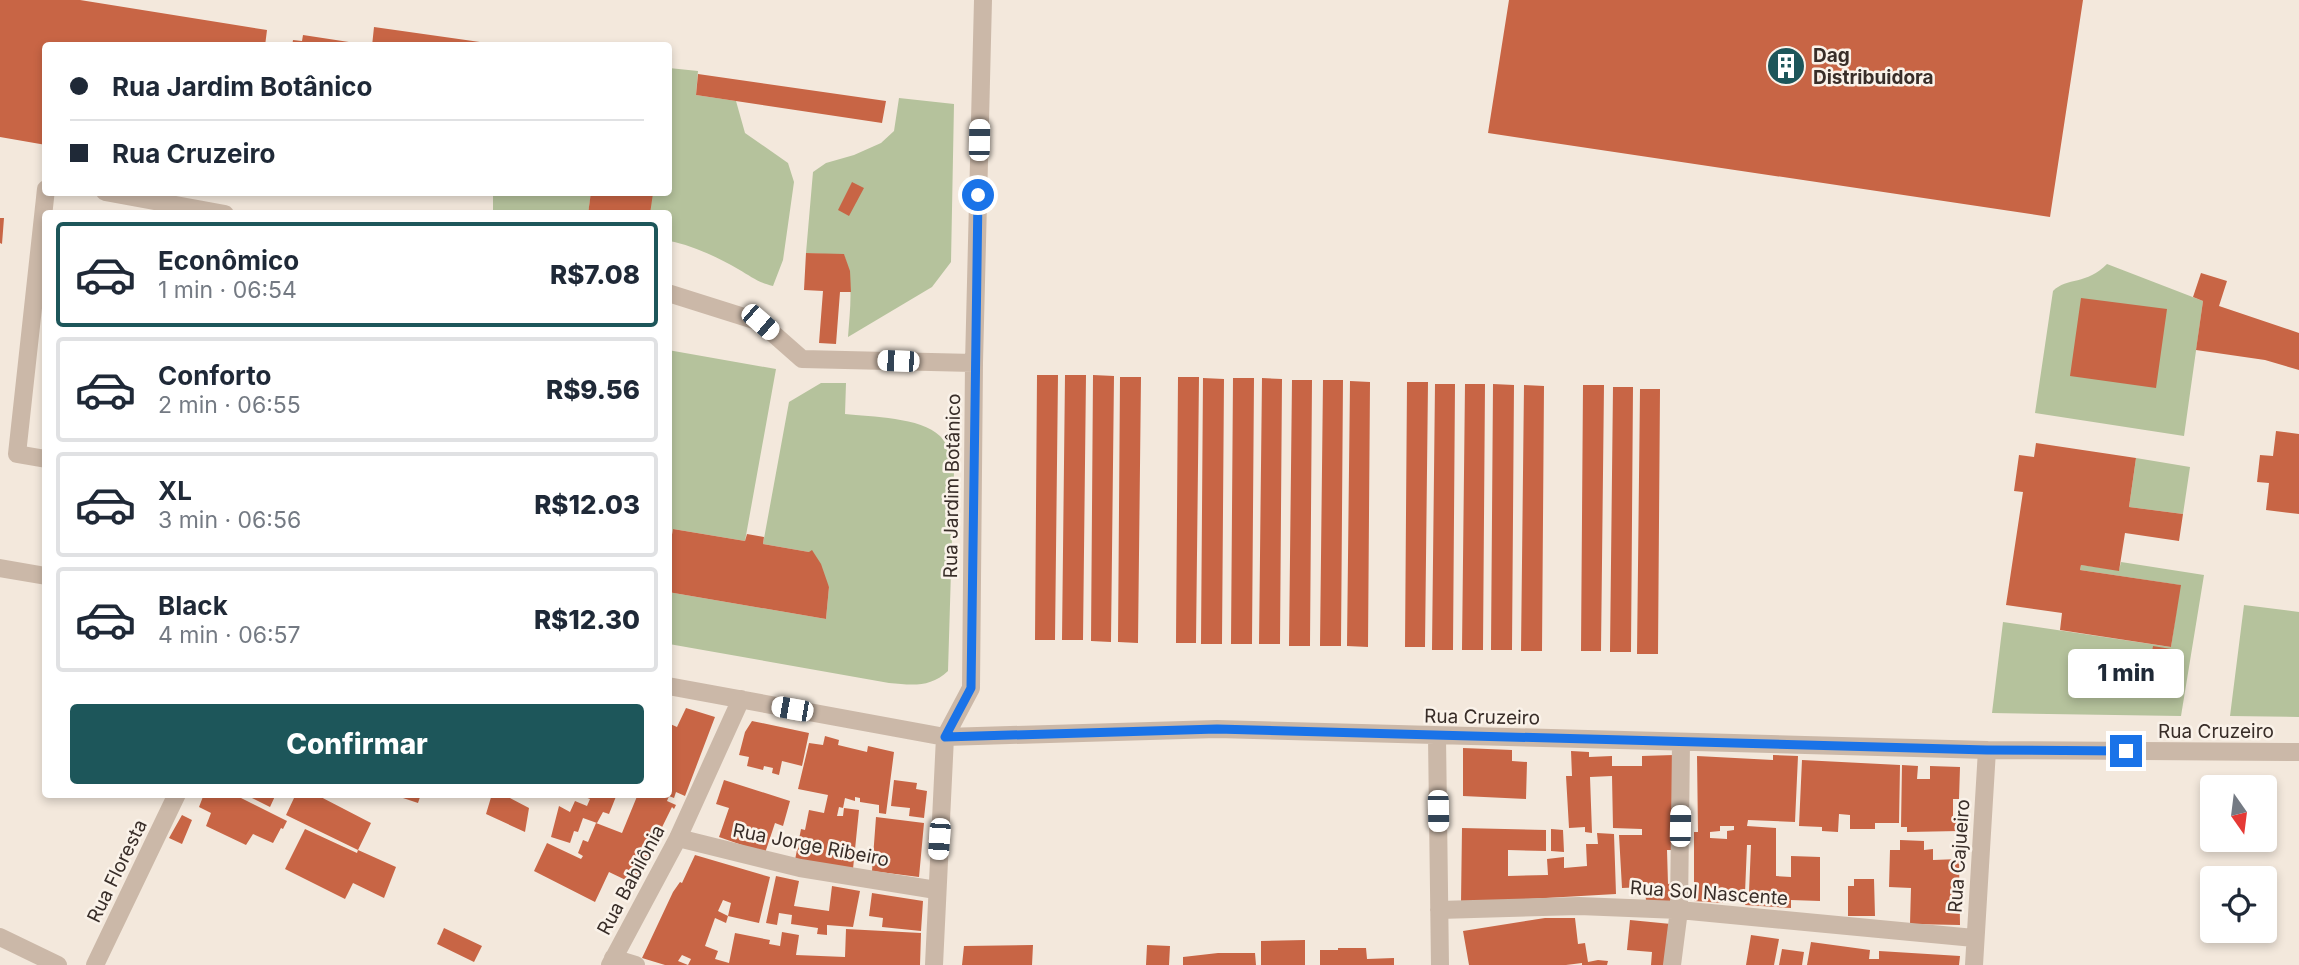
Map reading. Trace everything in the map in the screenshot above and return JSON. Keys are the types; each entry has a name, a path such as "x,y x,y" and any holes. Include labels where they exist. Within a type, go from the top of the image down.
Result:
{"street":[{"name":"Rua Jardim Botânico","path":"934,965 945,737 971,688 974,363 983,0"},
{"path":"127,196 203,210"},
{"path":"42,226 17,454 42,458"},
{"path":"672,294 760,322 802,359 974,363"},
{"path":"0,568 42,575"},
{"name":"Rua Cruzeiro","path":"672,687 945,737 1217,729 1987,750 2299,752"},
{"name":"Rua Babilônia","path":"611,962 678,838 741,699"},
{"path":"1437,737 1440,965"},
{"path":"1672,965 1679,910 1681,743"},
{"name":"Rua Cajueiro","path":"1974,965 1987,750"},
{"name":"Rua Floresta","path":"95,965 175,798"},
{"name":"Rua Jorge Ribeiro","path":"678,838 800,867 936,890"},
{"name":"Rua Sol Nascente","path":"1439,910 1579,906 1679,910 1975,938"},
{"path":"0,937 58,965"},
{"path":"611,962 636,965"}],"green space":[{"path":"672,68 698,71 696,95 736,101 745,133 788,163 794,182 783,260 773,286 704,252 672,242 672,210 650,210 651,196 672,196"},
{"path":"899,98 954,104 951,262 932,287 848,337 850,285 844,255 806,253 813,172 826,163 881,143 894,131"},
{"path":"493,196 591,196 589,210 493,210"},
{"path":"2107,264 2203,301 2184,436 2035,413 2053,291 2100,271"},
{"path":"672,351 776,369 745,541 673,529 672,534"},
{"path":"821,383 846,383 845,414 895,419 921,425 940,436 948,448 954,471 948,671 934,680 913,685 889,683 672,645 672,593 826,619 829,587 809,552 763,544 789,402"},
{"path":"2136,458 2190,467 2183,514 2129,507"},
{"path":"2121,562 2204,575 2181,716 1992,713 2003,622 2171,647 2180,585 2080,570 2081,565 2119,570"},
{"path":"2244,605 2299,612 2299,717 2230,716"}],"building":[{"path":"0,0 80,0 267,30 266,42 42,42 42,144 0,137"},
{"name":"Dag Distribuidora","path":"1509,0 2083,0 2050,217 1488,133"},
{"path":"374,27 480,42 372,42"},
{"path":"303,35 349,42 293,42 302,41"},
{"path":"698,74 886,101 882,123 696,95"},
{"path":"852,182 864,188 849,216 838,210"},
{"path":"590,196 653,196 651,210 589,210"},
{"path":"0,218 4,218 2,244 0,243"},
{"path":"806,253 844,254 850,271 851,292 840,292 836,344 819,343 823,291 804,290"},
{"path":"2201,273 2227,281 2219,306 2299,333 2299,370 2265,360 2196,350 2203,301 2193,297"},
{"path":"2081,298 2167,309 2156,388 2070,376"},
{"path":"1037,375 1058,375 1055,640 1035,640"},
{"path":"1065,375 1086,375 1083,640 1062,640"},
{"path":"1093,375 1114,376 1111,642 1091,641"},
{"path":"1120,377 1141,377 1138,643 1118,642"},
{"path":"1178,377 1199,377 1196,643 1176,643"},
{"path":"1203,378 1224,379 1222,644 1201,644"},
{"path":"1233,378 1254,378 1252,644 1231,644"},
{"path":"1262,378 1282,379 1280,644 1259,644"},
{"path":"1292,380 1312,380 1310,646 1289,646"},
{"path":"1323,380 1343,380 1341,646 1320,646"},
{"path":"1350,381 1370,382 1368,647 1347,646"},
{"path":"1407,382 1428,382 1425,647 1405,647"},
{"path":"1435,384 1455,384 1453,650 1432,650"},
{"path":"1465,384 1485,384 1483,650 1462,650"},
{"path":"1493,384 1514,385 1512,650 1491,650"},
{"path":"1524,385 1544,386 1542,651 1521,651"},
{"path":"1583,385 1604,385 1601,651 1581,651"},
{"path":"1613,387 1633,387 1631,652 1610,652"},
{"path":"1640,389 1660,389 1658,654 1637,654"},
{"path":"2276,431 2299,434 2299,514 2266,510 2269,483 2257,482 2260,455 2273,456"},
{"path":"2036,443 2136,458 2129,507 2183,514 2179,541 2125,533 2119,571 2081,565 2080,570 2181,585 2171,647 2060,630 2062,613 2006,605 2023,492 2014,491 2019,455 2034,457"},
{"path":"673,529 745,541 747,534 764,537 763,544 809,552 812,550 821,564 829,587 826,619 672,593"},
{"path":"2153,646 2171,649 2167,672 2149,669"},
{"path":"686,708 715,717 685,796 676,792 674,798 672,725 677,727"},
{"path":"752,721 809,733 802,766 782,761 779,775 772,773 773,768 764,766 763,770 747,766 749,757 739,755 745,732"},
{"path":"825,736 839,740 838,745 867,752 868,746 894,752 886,814 879,813 879,805 860,802 860,798 855,797 855,801 845,798 843,808 839,807 837,816 843,816 844,808 859,810 853,869 795,860 801,829 805,830 809,810 824,813 828,795 798,789 809,743 823,745"},
{"path":"1463,748 1512,750 1512,761 1527,762 1526,799 1463,796"},
{"path":"1571,751 1589,752 1589,757 1612,756 1612,766 1642,766 1642,756 1674,755 1672,850 1667,850 1668,884 1674,883 1675,901 1646,901 1645,887 1622,888 1619,835 1642,835 1642,829 1613,828 1612,776 1590,777 1592,833 1585,832 1585,827 1569,828 1566,776 1572,776"},
{"path":"1773,755 1798,756 1795,822 1748,820 1747,826 1776,828 1776,876 1791,877 1791,856 1820,857 1820,901 1791,900 1791,908 1745,905 1745,896 1723,895 1723,903 1694,901 1694,832 1698,832 1697,756 1773,760","holes":["1720,826 1734,826 1734,830 1727,831 1727,839 1710,838 1710,832 1720,831","1747,845 1751,845 1749,892 1745,893"]},
{"path":"1802,760 1900,765 1899,823 1875,823 1875,829 1850,829 1850,815 1839,814 1838,832 1822,831 1822,827 1799,826"},
{"path":"1902,765 1918,766 1917,779 1930,779 1930,766 1960,767 1959,799 1953,799 1953,816 1959,816 1959,831 1907,832 1907,827 1901,827"},
{"path":"724,780 790,801 783,826 775,823 765,853 719,837 729,808 716,804"},
{"path":"894,780 917,783 916,789 927,791 924,818 909,816 910,808 891,806"},
{"path":"202,798 241,798 287,821 273,843 253,834 246,845 206,826 211,813 199,807"},
{"path":"252,798 274,798 270,807"},
{"path":"294,798 323,798 371,823 358,850 286,815"},
{"path":"403,798 420,798 418,803"},
{"path":"491,798 510,798 529,808 525,832 486,814"},
{"path":"587,798 615,798 609,814 603,812 597,823 583,818 570,843 551,837 559,806 570,812 575,801 587,806 590,799"},
{"path":"636,798 668,798 667,801 676,805 674,809 672,807 634,884 609,872 595,902 534,871 547,843 581,859 583,856 578,853 583,840 588,842 596,823 622,833"},
{"path":"182,815 192,820 182,844 169,838"},
{"path":"876,817 924,823 919,877 872,871"},
{"path":"1462,828 1546,830 1546,851 1508,850 1508,876 1548,875 1547,859 1564,857 1564,868 1587,866 1586,844 1598,844 1597,833 1614,834 1616,894 1461,903"},
{"path":"305,829 357,853 358,850 396,867 384,898 353,883 345,899 285,869"},
{"path":"1551,829 1563,830 1564,852 1551,851"},
{"path":"1900,840 1924,841 1924,850 1933,849 1933,860 1959,859 1960,925 1910,924 1911,888 1889,887 1890,850 1900,850"},
{"path":"695,855 770,877 759,923 728,916 726,923 715,918 705,946 718,951 715,959 729,963 735,933 770,940 769,944 780,946 782,932 799,935 796,955 845,957 846,929 921,933 920,965 665,965 642,958 673,892 680,882 682,883","holes":["723,900 731,903 728,916 718,911","682,955 691,959 688,965 678,961"]},
{"path":"776,876 799,881 794,906 829,911 832,886 860,891 853,927 827,925 827,935 817,934 818,928 791,924 792,915 779,913 777,925 766,923"},
{"path":"1854,879 1874,879 1875,916 1848,916 1848,886 1854,886"},
{"path":"872,893 923,901 921,931 882,927 883,918 869,916"},
{"path":"1545,918 1575,918 1578,944 1585,943 1588,962 1608,961 1607,965 1469,965 1463,931"},
{"path":"1630,920 1671,924 1665,965 1651,965 1652,952 1627,950"},
{"path":"444,928 482,946 474,962 437,944"},
{"path":"1751,935 1779,939 1774,965 1746,965"},
{"path":"1305,940 1305,965 1261,965 1261,941"},
{"path":"1811,942 1870,950 1869,959 1879,959 1879,951 1960,956 1959,965 1807,965"},
{"path":"1033,945 1032,965 962,965 964,946"},
{"path":"1147,945 1170,946 1169,965 1146,965"},
{"path":"1366,948 1367,959 1394,958 1394,965 1320,965 1320,950"},
{"path":"1782,949 1804,952 1802,965 1779,965"},
{"path":"1255,953 1256,965 1183,965 1183,957"}],"place":[{"name":"Dag Distribuidora","path":"1786,66"}],"route":[{"path":"978,195 971,688 945,737 1217,729 1437,737 2126,751"}]}
